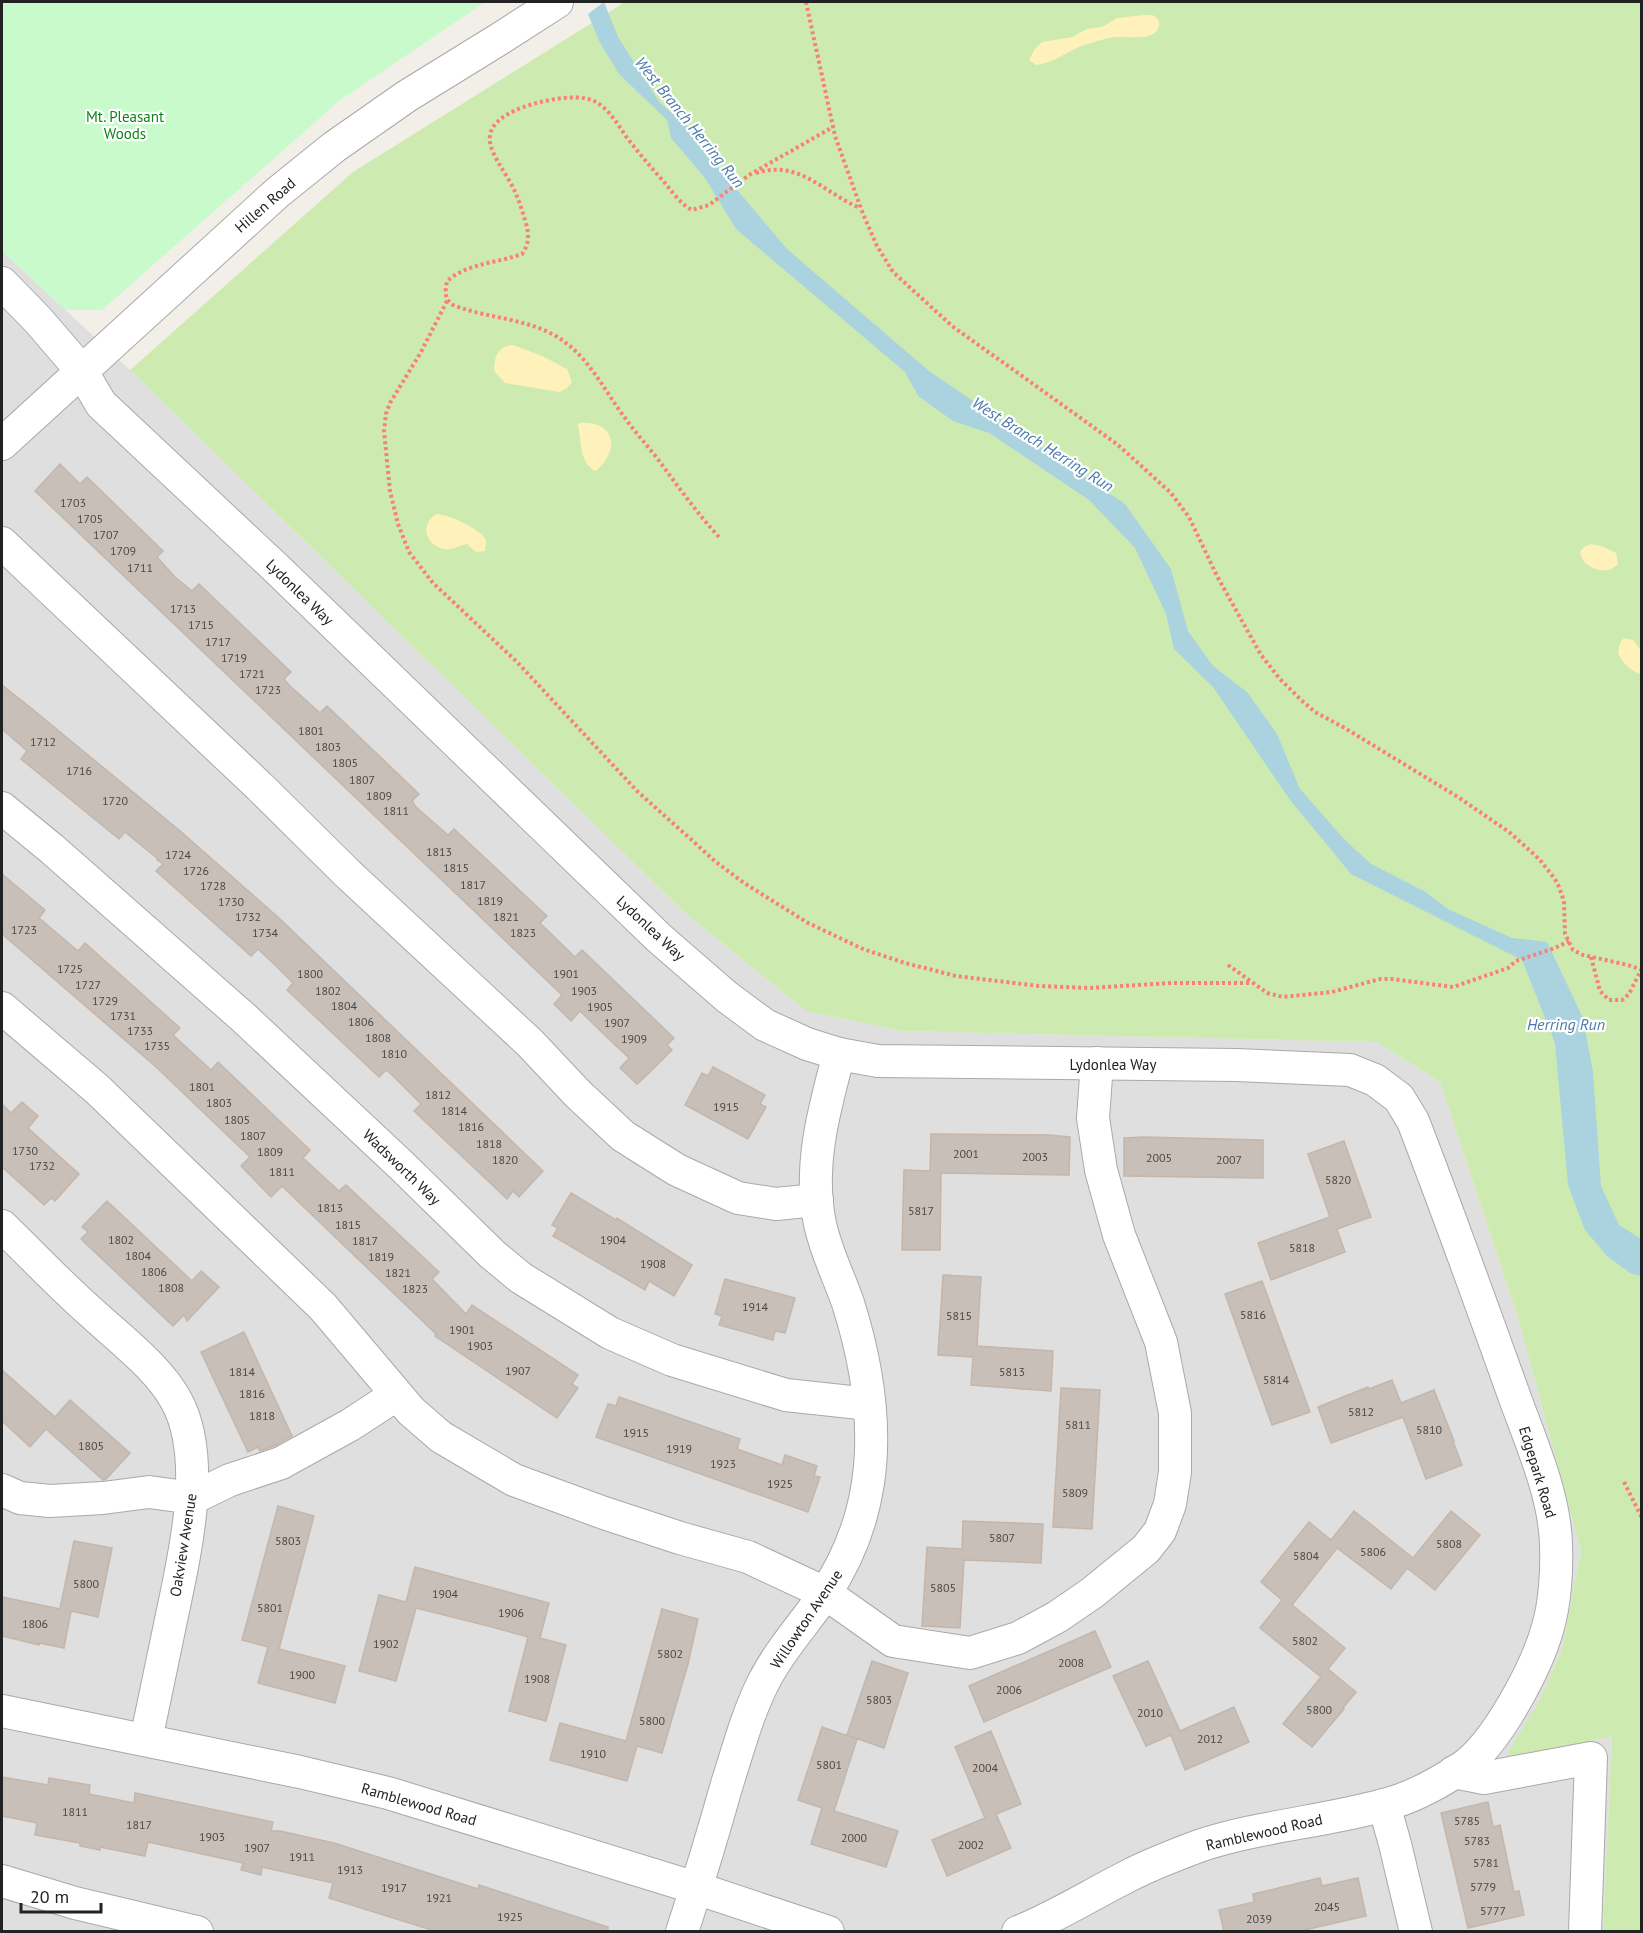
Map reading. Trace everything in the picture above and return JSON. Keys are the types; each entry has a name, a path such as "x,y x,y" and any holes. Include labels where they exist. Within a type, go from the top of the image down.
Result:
{"street":[{"name":"Hillen Road","path":"2,444 277,193 334,147 406,96 557,2"},
{"name":"Lydonlea Way","path":"2,283 81,370 101,404 277,569 659,938 727,997 765,1025 807,1044 839,1054 878,1061 1236,1065 1350,1070 1375,1080 1399,1098"},
{"path":"2,543 348,874 521,1035 578,1094 623,1136 677,1170 738,1198 776,1204 817,1200"},
{"name":"Wadsworth Way","path":"2,808 52,849 244,1018 492,1254 521,1278 610,1333 672,1360 786,1395 869,1404"},
{"path":"2,1008 97,1089 323,1307 396,1395 441,1437 514,1480 604,1513 748,1557 825,1593 893,1641 970,1653 1018,1638 1057,1617 1092,1593 1146,1549 1160,1531 1170,1504 1175,1472 1175,1413 1161,1341 1119,1235 1101,1170 1093,1118 1097,1063"},
{"name":"Willowton Avenue","path":"682,1932 745,1725 763,1683 841,1567 856,1536 868,1482 871,1449 866,1371 860,1342 820,1225 817,1200 816,1159 820,1130 839,1054"},
{"name":"Edgepark Road","path":"1384,1805 1412,1796 1466,1765 1483,1749 1503,1720 1535,1661 1548,1628 1557,1545 1551,1507 1538,1465 1429,1160 1413,1121 1399,1098"},
{"name":"Oakview Avenue","path":"2,1226 158,1376 177,1400 187,1423 193,1498 180,1577 146,1740"},
{"path":"2,1490 20,1498 50,1501 103,1498 148,1492 193,1498 230,1480 281,1463 350,1425 396,1395"},
{"name":"Ramblewood Road","path":"2,1711 300,1772 388,1793 696,1888 828,1932"},
{"path":"1454,1772 1484,1778 1591,1758 1585,1932"},
{"path":"1384,1805 1416,1932"},
{"name":"Ramblewood Road","path":"1018,1932 1130,1875 1201,1846 1240,1834 1384,1805"},
{"path":"2,1881 75,1903 197,1932"}],"path":[{"path":"806,2 833,127 860,208 877,246 893,272 952,326 1117,444 1170,492 1189,517 1217,576 1261,655 1280,679 1315,712 1458,797 1509,832 1540,860 1559,886 1564,901 1565,934 1573,950 1583,955 1628,965 1641,970 1629,994 1622,1000 1609,1000 1600,991 1591,957"},
{"path":"833,127 749,175 709,204 692,210 672,192 607,111 592,100 559,99 515,110 493,128 489,145 522,208 529,235 527,248 522,254 482,264 448,279 447,301 421,352 390,403 384,431 390,491 398,524 409,552 434,583 517,662 637,790 716,862 744,883 808,923 863,949 956,976 1040,986 1090,988 1170,983 1252,983"},
{"path":"749,175 776,170 799,173 860,208"},
{"path":"447,301 461,309 532,326 568,344 593,371 623,416 696,512 719,537"},
{"path":"1228,965 1267,993 1283,997 1332,992 1392,978 1453,987 1508,968 1516,961 1556,948 1569,941"},
{"path":"1624,1482 1641,1518"}],"shaded area":[{"path":"2,251 130,370 684,912 806,1011 902,1031 1377,1042 1440,1082 1518,1318 1581,1551 1562,1650 1538,1703 1504,1761 1612,1736 1603,1931 2,1931"}],"green space":[{"name":"Mt. Pleasant Woods","path":"2,2 485,2 339,101 102,310 65,310 2,251"},
{"path":"623,2 1641,2 1641,1931 1603,1931 1612,1736 1503,1761 1538,1703 1562,1650 1581,1551 1518,1318 1440,1082 1377,1042 902,1031 806,1011 684,912 130,370 353,172"}],"sand":[{"path":"1154,16 1159,21 1156,31 1147,36 1100,40 1042,64 1036,65 1029,60 1034,50 1042,42 1072,37 1087,29 1102,27 1117,18"},
{"path":"513,345 567,369 572,382 560,392 505,383 494,371 495,361 500,350"},
{"path":"579,423 600,426 607,431 610,438 609,454 596,471 584,458"},
{"path":"436,514 456,519 478,531 486,540 485,551 476,552 467,544 453,549 438,547 429,539 426,529 431,518"},
{"path":"1591,544 1616,553 1618,564 1607,570 1590,566 1582,558 1580,552"},
{"path":"1624,638 1633,640 1641,650 1641,674 1630,669 1618,652"}],"water":[{"name":"Herring Run","path":"604,2 618,37 660,103 696,133 711,159 787,249 929,371 1125,504 1171,569 1188,631 1213,666 1247,692 1277,734 1300,789 1343,838 1371,864 1424,891 1448,909 1512,938 1547,942 1583,1018 1593,1072 1601,1186 1619,1225 1641,1238 1641,1276 1630,1273 1607,1256 1585,1230 1568,1185 1555,1043 1522,960 1351,874 1290,800 1213,687 1174,649 1166,614 1135,548 1089,500 989,433 953,421 918,396 905,372 736,229 705,178 671,138 667,120 619,74 599,41 588,14"}],"building":[{"path":"60,464 80,484 87,477 163,551 157,557 175,577 192,591 199,584 291,672 284,679 289,685 320,713 327,706 419,794 412,801 416,807 448,835 454,829 547,916 540,923 575,957 582,950 674,1038 667,1045 672,1050 637,1084 620,1068 629,1058 580,1011 571,1021 554,1004 562,995 35,491"},
{"path":"2,685 179,830 280,919 543,1171 519,1197 513,1191 507,1199 414,1111 421,1104 386,1070 379,1077 287,990 293,983 258,949 251,956 156,871 163,864 158,859 125,832 119,839 21,759 27,751 2,729"},
{"path":"2,874 45,910 39,918 78,951 85,943 180,1028 173,1035 211,1070 218,1062 310,1150 303,1158 339,1191 346,1185 439,1272 432,1279 466,1314 472,1305 578,1375 572,1384 578,1388 557,1418 435,1336 436,1334 282,1186 271,1197 241,1166 250,1157 155,1066 2,934"},
{"path":"713,1067 765,1095 760,1104 766,1107 748,1139 685,1105 702,1073 708,1076"},
{"path":"22,1102 38,1116 28,1128 79,1174 55,1201 51,1198 44,1205 2,1167 2,1104 11,1113"},
{"path":"931,1134 1070,1137 1069,1175 941,1173 940,1250 902,1250 904,1170 930,1171"},
{"path":"1124,1138 1263,1140 1263,1178 1124,1176"},
{"path":"1344,1141 1371,1217 1337,1229 1345,1252 1271,1280 1258,1243 1330,1217 1308,1154"},
{"path":"571,1193 616,1220 617,1218 692,1265 674,1296 649,1281 645,1290 553,1236 558,1228 552,1225"},
{"path":"107,1201 192,1281 201,1271 219,1287 187,1321 184,1315 173,1326 81,1239 88,1232 82,1227"},
{"path":"943,1275 981,1277 977,1346 1053,1351 1051,1391 971,1385 973,1357 938,1355"},
{"path":"725,1279 795,1298 785,1333 775,1331 773,1340 719,1325 722,1316 715,1314"},
{"path":"1262,1281 1310,1412 1272,1425 1225,1294"},
{"path":"244,1332 292,1436 260,1451 258,1447 248,1452 201,1352"},
{"path":"2,1370 55,1417 70,1400 130,1453 103,1480 46,1429 30,1447 2,1421"},
{"path":"1392,1380 1401,1403 1434,1390 1462,1465 1426,1479 1403,1417 1331,1443 1318,1407"},
{"path":"1061,1388 1100,1390 1092,1529 1053,1527"},
{"path":"619,1397 740,1439 737,1449 782,1465 785,1455 817,1466 814,1476 820,1477 808,1512 596,1437 608,1404 616,1406"},
{"path":"278,1506 314,1516 279,1649 345,1666 335,1703 258,1683 268,1647 242,1640"},
{"path":"1354,1511 1413,1558 1451,1511 1480,1535 1435,1590 1407,1568 1391,1589 1337,1548 1292,1605 1345,1648 1328,1669 1356,1692 1312,1747 1283,1724 1321,1677 1260,1628 1282,1600 1261,1582 1309,1522 1331,1540"},
{"path":"963,1521 1043,1524 1041,1563 964,1560 960,1628 922,1626 927,1547 962,1549"},
{"path":"74,1541 112,1548 98,1617 71,1611 64,1648 39,1643 39,1645 2,1636 2,1597 60,1609"},
{"path":"415,1567 549,1603 540,1638 566,1645 546,1721 509,1711 528,1637 492,1627 416,1608 396,1681 359,1671 379,1595 406,1602"},
{"path":"662,1609 698,1619 688,1664 662,1753 637,1746 627,1781 550,1760 560,1723 626,1741"},
{"path":"1095,1631 1111,1667 984,1722 969,1686"},
{"path":"872,1661 908,1673 884,1748 847,1735"},
{"path":"1148,1661 1180,1731 1234,1707 1249,1742 1185,1770 1171,1735 1146,1746 1113,1676"},
{"path":"822,1727 857,1739 834,1811 898,1831 886,1867 811,1844 822,1808 798,1800"},
{"path":"991,1731 1021,1804 996,1814 1011,1848 947,1876 932,1840 985,1818 955,1747"},
{"path":"2,1777 48,1785 49,1778 90,1785 89,1794 134,1803 135,1793 273,1822 271,1831 334,1843 478,1889 479,1885 608,1927 608,1932 438,1932 329,1898 333,1883 262,1867 261,1875 241,1870 243,1863 148,1842 145,1856 100,1847 100,1850 80,1846 80,1843 35,1835 37,1823 2,1816"},
{"path":"1488,1802 1493,1827 1500,1825 1514,1892 1519,1891 1524,1915 1468,1928 1441,1813"},
{"path":"1320,1878 1322,1886 1358,1878 1366,1916 1296,1932 1224,1932 1219,1910 1254,1902 1253,1894"}],"water label":[{"name":"West Branch Herring Run","path":"690,122"},
{"name":"West Branch Herring Run","path":"1043,444"}]}
